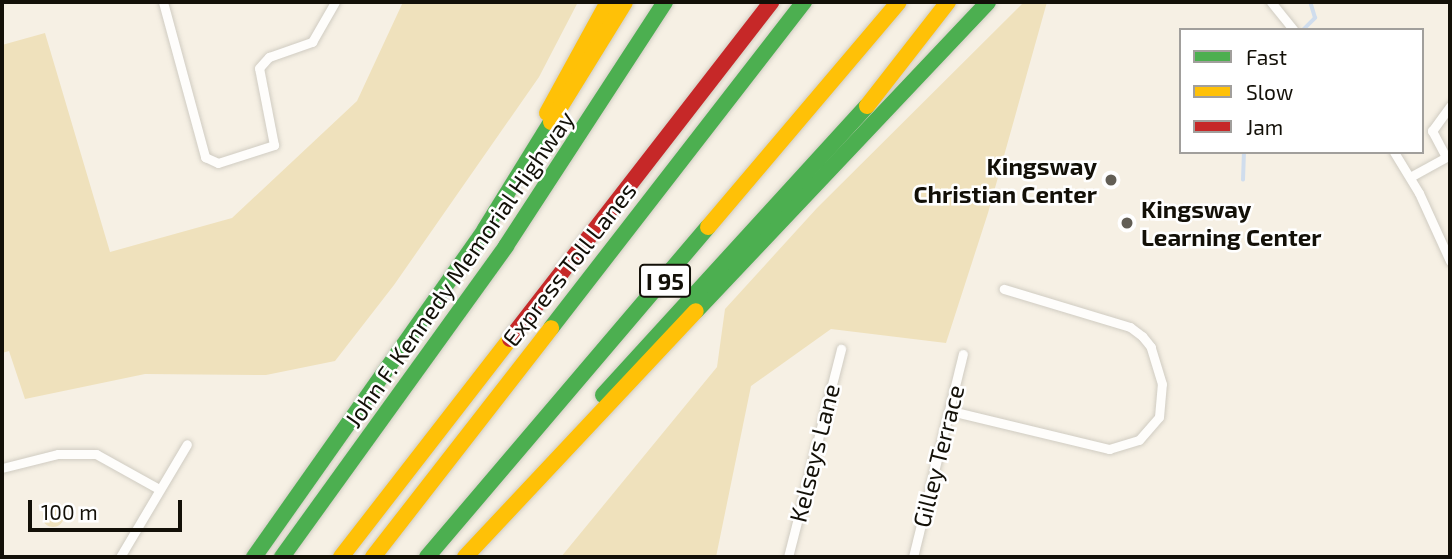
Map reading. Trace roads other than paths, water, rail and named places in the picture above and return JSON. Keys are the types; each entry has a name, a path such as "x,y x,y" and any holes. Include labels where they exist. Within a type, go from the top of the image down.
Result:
{"highway":[{"path":"437,295 608,2"},
{"path":"254,557 528,163 625,2"},
{"name":"John F. Kennedy Memorial Highway","path":"282,557 506,246 665,2"},
{"name":"Express Toll Lanes","path":"341,557 771,2"},
{"name":"Express Toll Lanes","path":"373,557 804,2"},
{"name":"I 95","path":"427,557 899,2"},
{"path":"456,557 880,91 948,2"},
{"path":"465,557 988,2"}],"street":[{"path":"163,2 205,157 218,163 274,145 259,68 269,57 312,41 335,2"},
{"path":"1270,2 1292,28"},
{"path":"1410,177 1448,156 1432,131 1450,106"},
{"path":"1395,154 1410,177 1450,261"},
{"path":"951,411 1109,449 1139,440 1159,417 1162,384 1151,348 1142,336 1130,327 1004,289"},
{"name":"Kelseys Lane","path":"788,557 841,349"},
{"name":"Gilley Terrace","path":"913,557 963,354"},
{"path":"120,557 187,444"},
{"path":"2,468 58,453 96,454 159,489"}],"waterway":[{"path":"1305,28 1315,18 1310,2"},
{"path":"1243,180 1244,154"}],"place":[{"name":"Kingsway Christian Center","path":"1111,180"},
{"name":"Kingsway Learning Center","path":"1127,223"}]}
